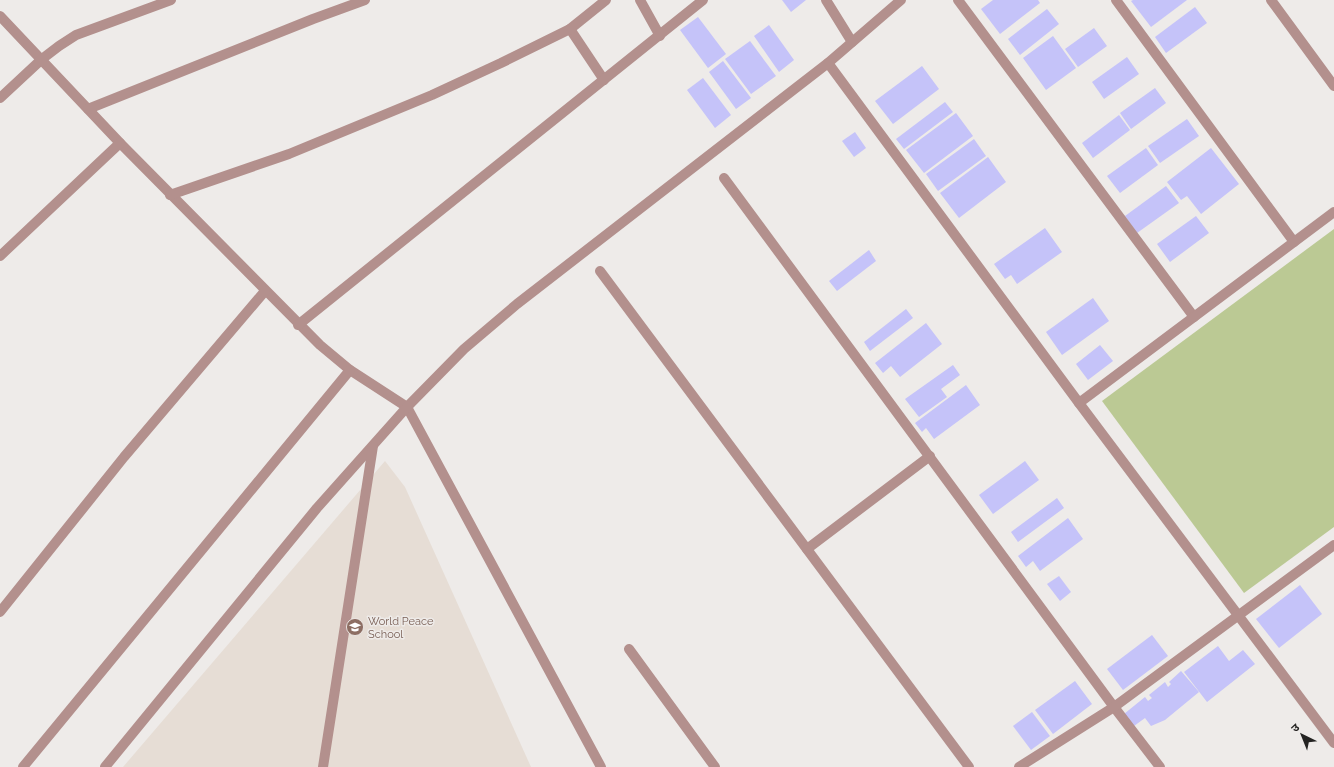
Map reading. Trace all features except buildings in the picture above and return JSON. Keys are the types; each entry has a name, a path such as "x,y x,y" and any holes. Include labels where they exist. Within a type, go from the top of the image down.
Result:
{"street":[{"path":"0,98 42,59 76,35 171,0"},
{"path":"88,109 313,19 365,0"},
{"path":"170,195 289,154 494,66 570,29 606,0"},
{"path":"640,0 660,36"},
{"path":"298,325 703,0"},
{"path":"826,0 852,42"},
{"path":"105,767 317,508 407,408 464,348 517,304 828,63 901,0"},
{"path":"958,0 1194,317"},
{"path":"1116,0 1294,242"},
{"path":"1271,0 1334,86"},
{"path":"0,16 170,195 298,325 350,370 407,408 601,767"},
{"path":"570,29 604,80"},
{"path":"828,63 1079,403 1334,743"},
{"path":"0,256 120,143"},
{"path":"724,178 1114,707 1160,767"},
{"path":"1079,403 1334,212"},
{"path":"600,271 969,767"},
{"path":"0,612 124,457 266,291"},
{"path":"23,767 350,370"},
{"path":"323,767 373,446"},
{"path":"807,549 930,456"},
{"path":"1019,767 1114,707 1334,545"},
{"path":"629,649 716,767"}],"shaded area":[{"name":"World Peace School","path":"385,461 405,487 531,767 123,767"}],"green space":[{"path":"1334,229 1334,527 1244,593 1102,401"}],"place":[{"name":"World Peace School","path":"355,627"}]}
